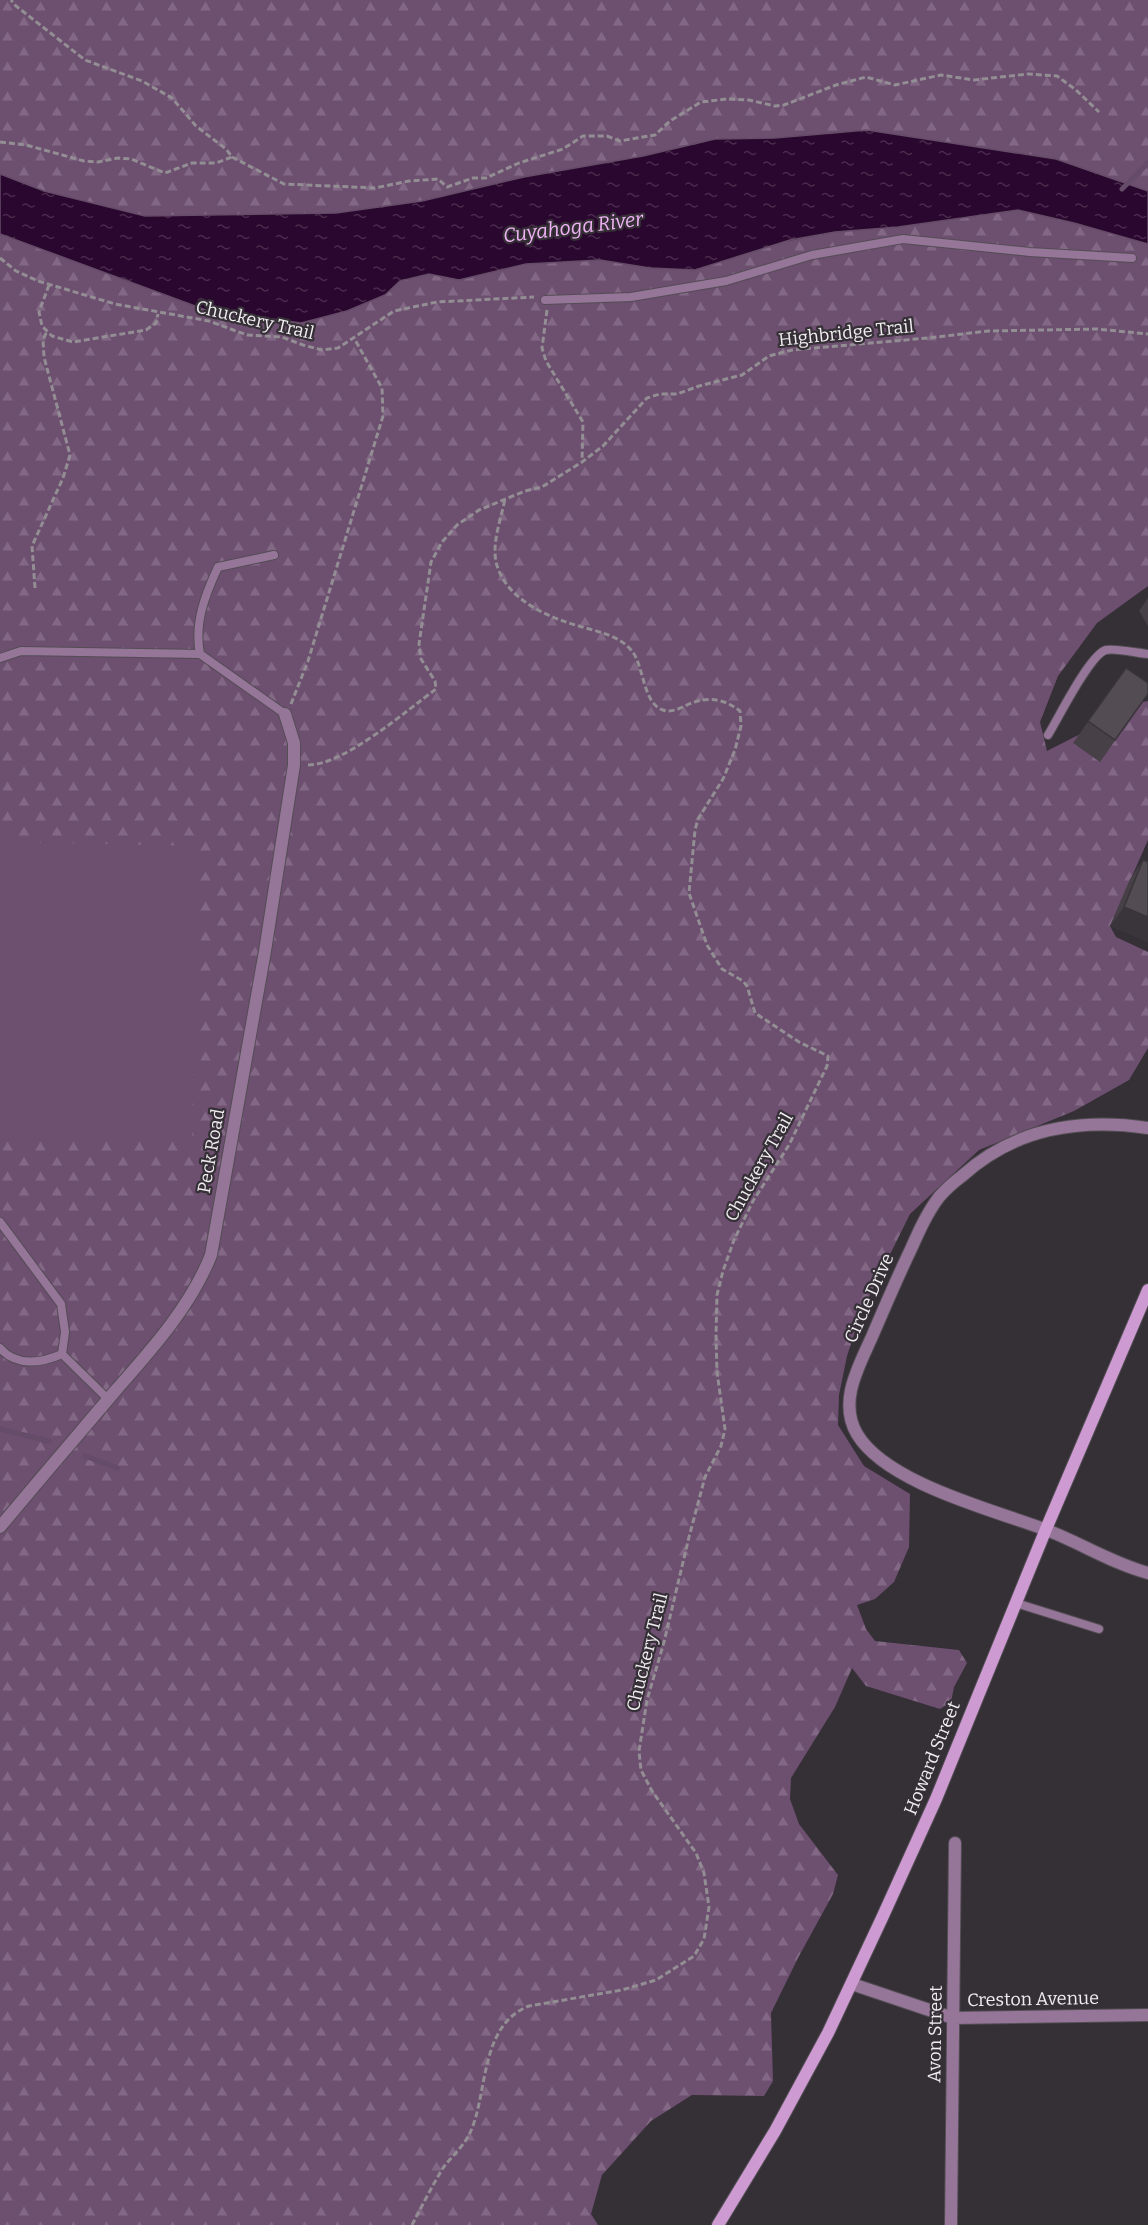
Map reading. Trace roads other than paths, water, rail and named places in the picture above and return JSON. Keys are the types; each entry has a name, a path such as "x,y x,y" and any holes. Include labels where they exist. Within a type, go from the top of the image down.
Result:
{"main road":[{"name":"Howard Street","path":"718,2225 775,2131 852,1984 936,1799 1046,1529 1148,1290"}],"street":[{"name":"Peck Road","path":"0,1527 183,1308 206,1269 211,1255 265,951 294,765 294,743 285,714"},
{"name":"Circle Drive","path":"1148,1128 1130,1125 1077,1125 1050,1129 1010,1143 970,1168 939,1197 923,1224 891,1290 853,1382 849,1401 851,1422 858,1435 869,1448 888,1463 954,1497 1046,1529 1098,1555 1148,1573"},
{"name":"Avon Street","path":"951,2225 955,1843"},
{"name":"Creston Avenue","path":"852,1984 953,2018 1148,2015"}],"lane":[{"path":"544,300 631,297 726,281 812,255 903,239 1030,252 1132,258"},
{"path":"200,654 197,637 199,619 208,589 218,567 274,555"},
{"path":"1048,735 1097,655 1106,650 1148,654"},
{"path":"0,658 21,651 200,654 285,714"},
{"path":"0,1222 61,1304 65,1332 62,1354"},
{"path":"0,1348 18,1361 50,1359 62,1354"},
{"path":"62,1354 108,1399"},
{"path":"1016,1603 1099,1629"}],"water":[{"name":"Cuyahoga River","path":"867,130 1056,159 1148,191 1148,244 1018,210 898,227 835,232 790,240 695,270 650,268 600,260 526,264 459,280 429,274 400,281 385,295 347,311 301,323 206,310 0,234 0,174 44,191 145,216 336,213 422,201 524,177 643,156 715,139 775,138"}],"waterway":[{"path":"1122,189 1148,163"},
{"path":"0,1429 49,1441"},
{"path":"85,1456 117,1468"}]}
